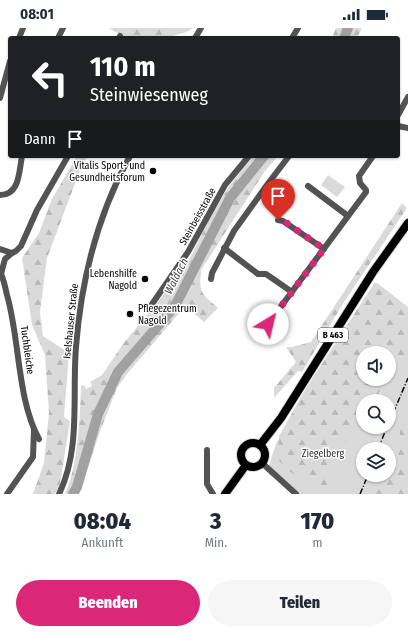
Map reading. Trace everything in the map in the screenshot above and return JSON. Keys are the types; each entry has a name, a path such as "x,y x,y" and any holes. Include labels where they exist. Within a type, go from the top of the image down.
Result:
{"main road":[{"name":"B 463","path":"260,445 294,399 373,272 408,223"},
{"path":"252,442 260,445 263,448 265,455 262,463 256,467 246,465 241,459 240,455 242,448 248,443 252,442"},
{"path":"225,494 246,465"}],"street":[{"path":"0,98 8,68"},
{"path":"400,111 408,97"},
{"path":"0,195 5,195 15,189 22,158"},
{"name":"Tuchbleiche","path":"7,494 33,457 34,430 24,391 14,324 1,273 5,259 21,246 37,210 67,158"},
{"name":"Iselshauser Straße","path":"59,494 67,470 72,444 76,347 85,278 115,184 129,158"},
{"name":"Steinbeisstraße","path":"150,307 188,252 225,185 247,158"},
{"path":"211,279 212,273 234,231 287,158"},
{"path":"268,324 366,192 360,183 359,176 372,158"},
{"path":"308,186 348,216"},
{"path":"278,220 284,221 324,249"},
{"path":"224,248 258,274 266,274 292,292"},
{"path":"0,250 12,252"},
{"name":"Tuchbleiche","path":"34,430 40,439"},
{"path":"207,450 207,484 213,494"},
{"path":"262,463 296,494"}],"green space":[{"path":"109,28 193,28 186,32 172,36 123,36"},
{"path":"111,28 170,28 160,36 125,36"},
{"path":"336,28 362,28 358,36 333,36"},
{"path":"76,158 87,158 82,165 47,258 40,312 43,336 69,353 64,417 70,421 60,484 55,494 33,494 44,463 49,413 45,355 32,325 22,258 39,233 52,199"},
{"path":"252,158 276,158 265,171 201,270 200,284 202,292 218,308 204,322 185,306 127,374 117,388 99,434 88,468 76,494 65,494 76,456 81,386 84,385 86,389 92,386 90,382 102,375 123,344 161,298 188,262 212,214 228,188"},
{"path":"328,175 345,187 337,197 321,185"},
{"path":"402,203 407,208 344,302 302,372 298,371 274,398 274,388 296,362 286,347 311,342"},
{"path":"375,282 408,308 408,349 396,367 396,346 356,346 356,386 383,386 378,394 356,394 356,425 343,444 326,490 315,489 292,473 277,459 279,436 305,390"},
{"name":"Ziegelberg","path":"377,283 408,307 408,494 296,494 268,468 277,441 286,437 327,359"},
{"path":"408,400 408,494 372,494 382,482 396,482 396,460 399,452 400,432"}],"waterway":[{"name":"Waldach","path":"345,36 348,28"},
{"name":"Waldach","path":"73,494 77,487 98,414 118,372 175,306 230,198 262,158"}],"railway":[{"path":"396,406 408,378"},
{"path":"381,442 384,434"},
{"path":"360,494 365,482"}],"place":[{"name":"Vitalis Sport- und Gesundheitsforum","path":"153,171"},
{"name":"Lebenshilfe Nagold","path":"145,279"},
{"name":"Pflegezentrum Nagold","path":"130,314"}],"route":[{"path":"268,324 324,249 284,221 278,220"}]}
